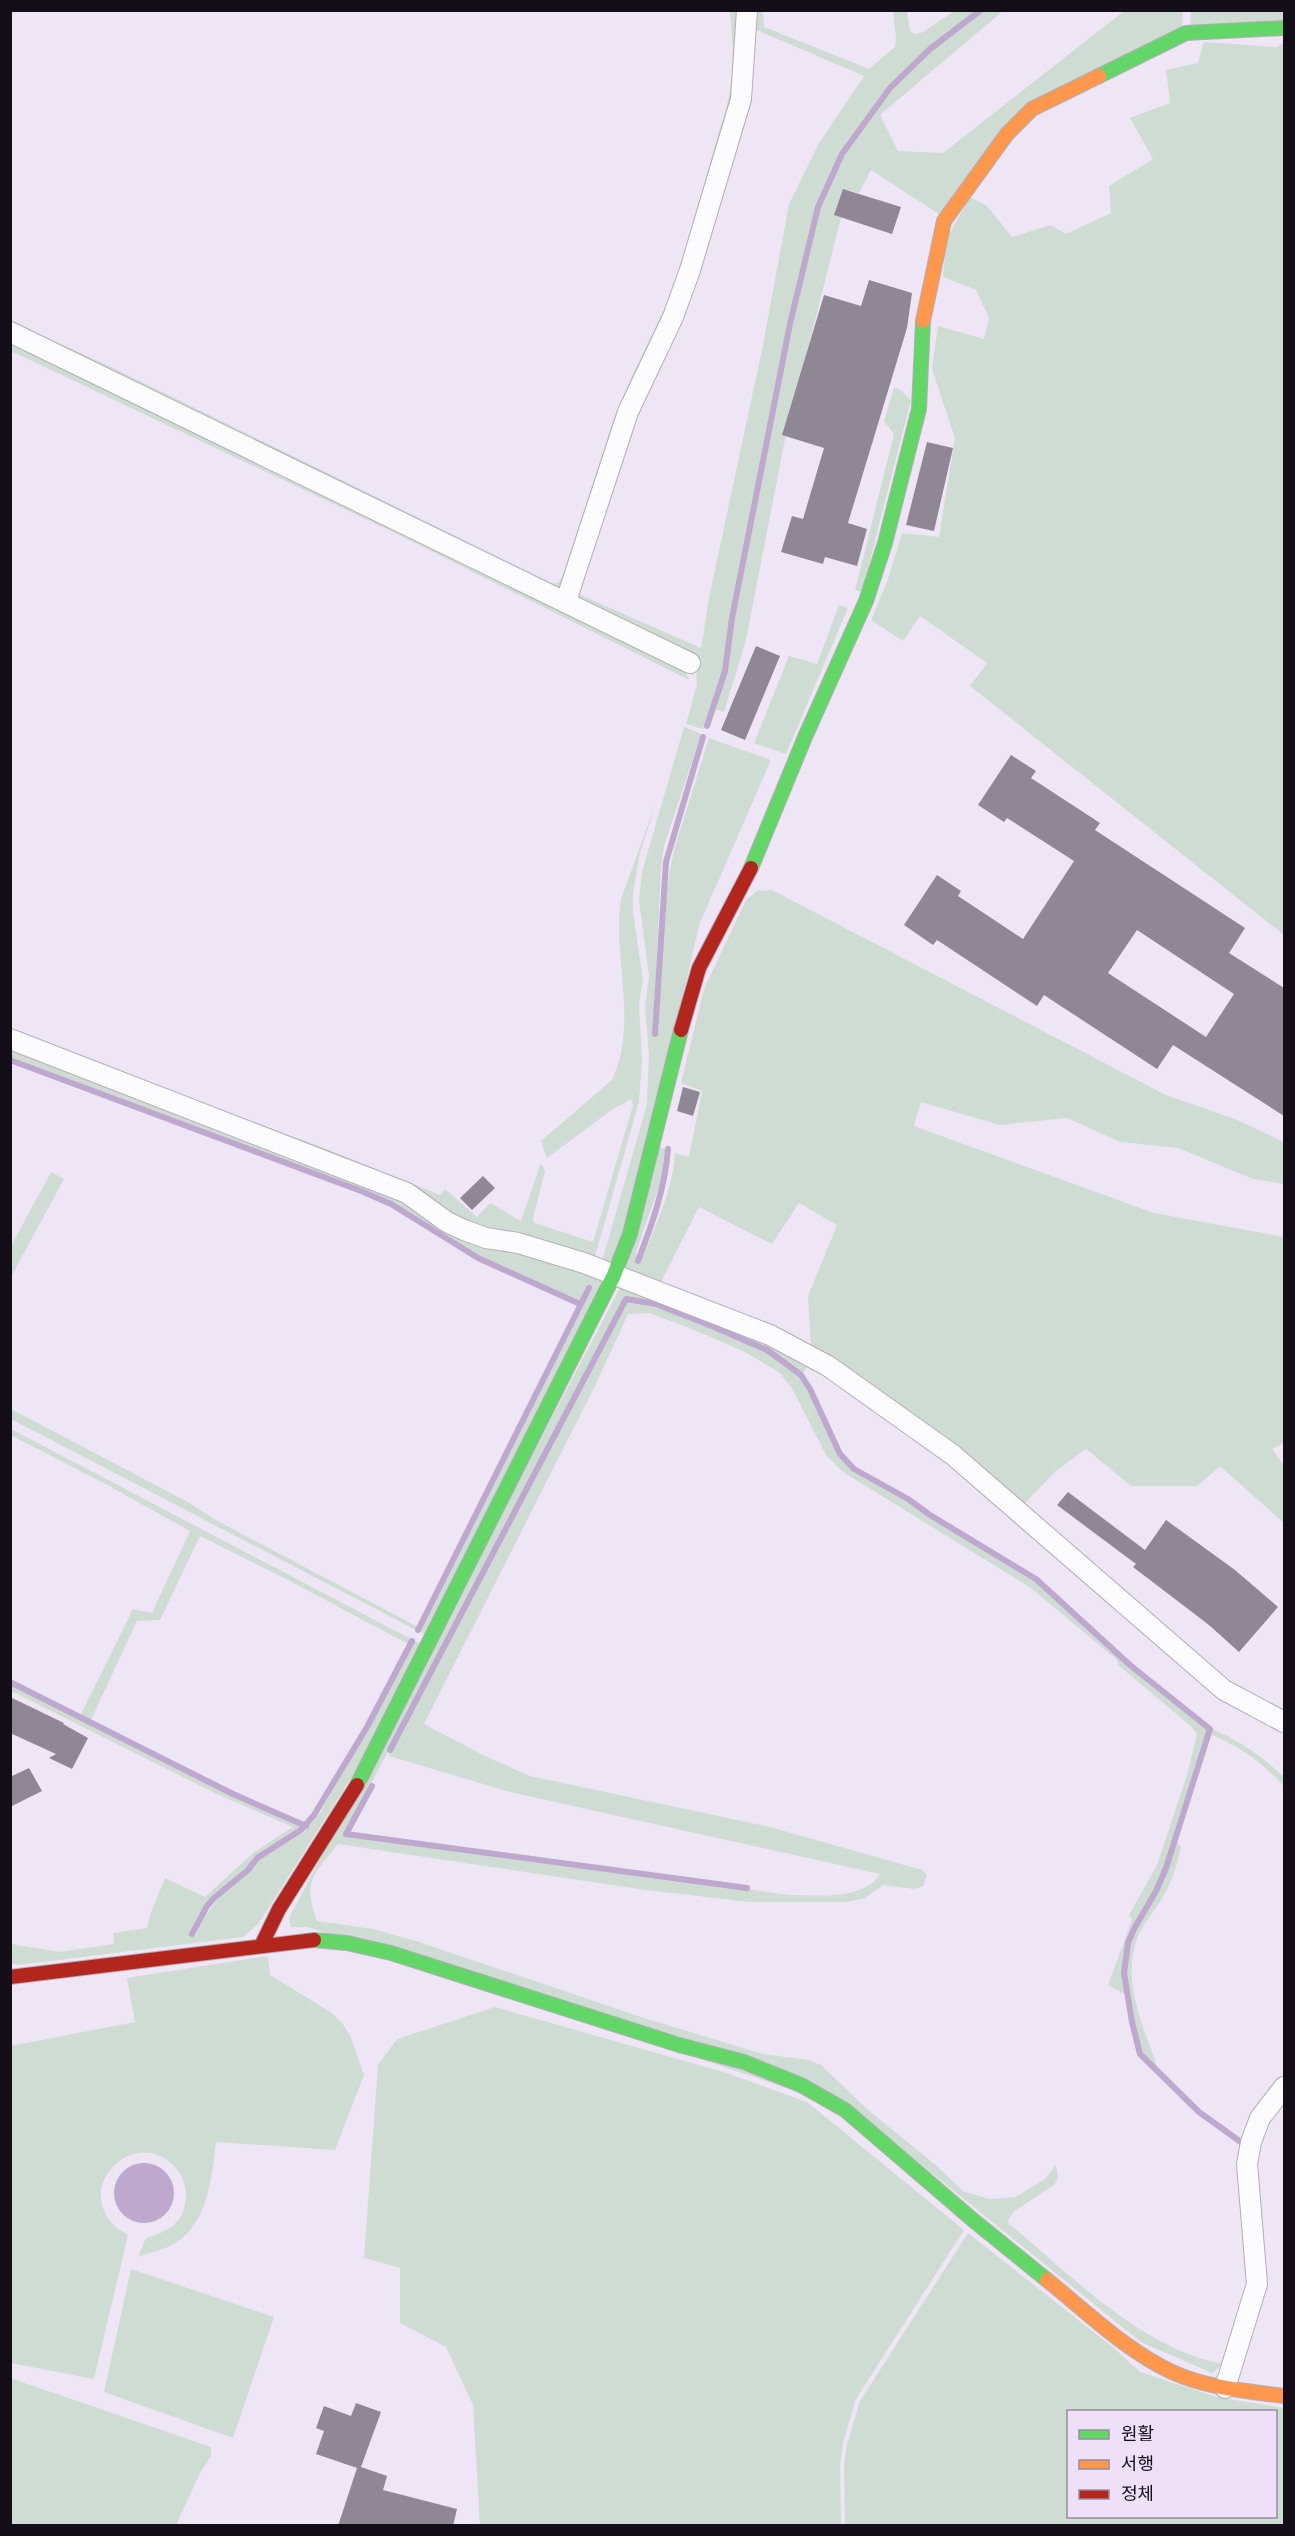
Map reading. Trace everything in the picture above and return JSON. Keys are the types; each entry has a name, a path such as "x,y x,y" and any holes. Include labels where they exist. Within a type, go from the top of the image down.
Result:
{"street":[{"path":"566,601 628,412 673,317 690,270 741,99 747,10"},
{"path":"261,1946 279,1910 328,1834 370,1761 614,1275 630,1234 687,1004 699,968 749,874 866,601 885,543 919,409 924,310 944,221 1007,134 1032,109 1186,33 1284,28"},
{"path":"10,332 690,663"},
{"path":"10,1039 407,1193 447,1222 464,1230 486,1238 518,1243 584,1263 770,1335 828,1366 953,1455 1224,1690 1284,1722"},
{"path":"10,1977 312,1940 347,1943 392,1953 679,2045 744,2062 801,2085 845,2110 973,2220 1135,2351 1173,2372 1225,2388 1284,2396"},
{"path":"1225,2388 1257,2284 1247,2164 1251,2142 1260,2118 1284,2088"}],"shaded area":[{"path":"730,11 746,11 743,72 700,225 561,595 11,330 10,321 109,366 552,583 558,583 562,578 612,424 632,376 674,289 725,113 731,84 733,56"},
{"path":"757,11 763,13 764,27 869,69 895,47 893,11 907,11 910,31 916,34 923,32 954,11 978,11 929,48 889,87 841,153 816,206 789,324 731,618 723,671 703,729 686,724 697,684 696,670 575,601 574,592 701,648 710,593 763,345 789,204 819,143 864,76 757,30"},
{"path":"983,11 1003,11 880,115 898,151 943,153 1124,11 1183,11 1182,29 1053,90 942,216 871,170 859,193 848,190 785,439 746,640 724,712 714,709 726,672 734,618 773,416 819,207 843,154 891,89 931,50"},
{"path":"1191,11 1284,11 1284,21 1190,28"},
{"path":"1204,42 1277,47 1284,42 1284,935 970,686 987,663 920,616 903,641 871,620 887,582 902,533 939,537 955,438 932,369 938,326 984,339 989,318 976,290 943,277 946,240 970,197 986,205 1012,237 1051,225 1066,234 1111,213 1109,186 1153,159 1130,118 1170,103 1166,70 1198,63"},
{"path":"11,339 685,670 689,680 397,534 11,351"},
{"path":"894,388 899,389 911,400 862,592 855,590 894,434 884,421"},
{"path":"839,605 848,608 786,754 754,743 789,656 817,664"},
{"path":"684,727 701,734 664,846 653,1032 657,1032 667,887 674,850 709,738 771,760 699,925 658,1106 613,1266 602,1261 647,1104 649,1055 645,1006 649,976 639,900 642,872"},
{"path":"657,800 640,853 633,893 633,912 643,980 639,1004 642,1061 639,1102 594,1260 528,1245 486,1231 465,1222 429,1196 224,1113 314,1144 440,1195 445,1189 477,1217 490,1203 521,1221 541,1163 545,1171 533,1218 534,1223 593,1242 633,1105 631,1099 610,1111 547,1158 541,1141 612,1080 620,1058 624,1036 619,922 621,899"},
{"path":"772,890 1166,1095 1235,1119 1284,1142 1284,1184 1253,1179 1178,1148 1120,1142 1067,1118 1000,1125 921,1102 914,1126 1154,1213 1284,1237 1284,1443 1272,1449 1284,1465 1284,1523 1220,1466 1197,1486 1131,1486 1086,1449 1057,1470 1023,1505 811,1348 808,1296 837,1225 799,1203 772,1244 699,1207 660,1284 621,1271 657,1146 667,1150 661,1181 636,1252 637,1262 644,1255 664,1205 675,1153 689,1157 702,1091 681,1083 704,989 746,900 757,891"},
{"path":"10,1042 424,1208 607,1276 425,1634 419,1631 591,1286 579,1302 490,1262 361,1189 11,1057"},
{"path":"51,1172 64,1179 11,1277 11,1246"},
{"path":"621,1286 765,1337 809,1365 802,1374 768,1349 715,1326 657,1302 624,1298 579,1389 344,1835 790,1895 851,1893 863,1889 880,1874 510,1792 389,1756 626,1300 656,1305 766,1351 800,1376 809,1390 839,1455 853,1470 907,1500 929,1516 1035,1580 1129,1665 1208,1730 1165,1866 1129,1940 1124,1973 1126,1995 1108,1985 1132,1920 1129,1915 1157,1865 1187,1775 1197,1734 1192,1727 1118,1665 1117,1660 1031,1588 843,1472 826,1455 793,1390 780,1373 745,1352 649,1313 628,1314 596,1384 424,1724 485,1756 530,1776 770,1827 922,1870 927,1875 923,1886 915,1889 883,1885 865,1898 846,1902 750,1902 646,1890 338,1844 322,1863 313,1879 311,1896 317,1921 373,1929 416,1941 647,2019 763,2054 808,2060 821,2065 868,2110 937,2166 963,2191 989,2199 1015,2197 1045,2179 1056,2164 1058,2178 1054,2185 1014,2211 1007,2222 1082,2286 1135,2326 1163,2343 1223,2364 1212,2373 1141,2342 855,2111 308,1927 291,1927 289,1918"},
{"path":"11,1409 418,1627 416,1630 11,1419"},
{"path":"10,1429 411,1639 408,1644 200,1536 160,1620 137,1621 90,1722 80,1716 133,1609 152,1613 190,1531 11,1435"},
{"path":"415,1641 421,1644 375,1740 259,1923 243,1937 18,1965 11,1963 11,1944 59,1952 114,1944 113,1933 147,1928 165,1878 205,1897 253,1853 293,1827 217,1794 11,1691 11,1683 156,1757 303,1826 253,1857 245,1872 213,1895 198,1915 189,1935 192,1937 196,1935 204,1918 219,1897 248,1873 256,1861 303,1833 320,1813"},
{"path":"1212,1729 1241,1744 1268,1763 1284,1777 1284,1786 1250,1756 1210,1734"},
{"path":"1175,1841 1181,1847 1172,1878 1164,1895 1141,1930 1132,1958 1137,2009 1159,2073 1141,2054 1125,1972 1126,1959 1135,1929 1158,1892"},
{"path":"268,1956 270,1975 332,2013 342,2023 350,2035 364,2075 335,2150 216,2142 205,2201 192,2227 170,2246 138,2257 146,2238 165,2231 176,2223 183,2211 186,2199 183,2179 174,2166 159,2155 143,2153 128,2156 115,2165 105,2178 101,2192 103,2208 113,2224 128,2235 94,2379 11,2363 10,2046 135,2022 127,1978"},
{"path":"495,2007 727,2073 807,2102 964,2230 856,2399 843,2443 840,2465 841,2526 480,2525 473,2405 446,2347 400,2323 400,2268 364,2258 378,2065 397,2039"},
{"path":"144,2163 161,2168 169,2176 174,2193 169,2210 161,2218 144,2223 127,2218 119,2210 114,2193 119,2176 127,2168"},
{"path":"968,2233 1115,2349 1140,2372 1216,2397 1284,2408 1284,2525 845,2526 844,2465 847,2444 860,2401"},
{"path":"131,2269 274,2317 233,2438 104,2392"},
{"path":"10,2378 211,2447 211,2456 200,2473 176,2525 11,2525"}],"building":[{"path":"843,189 901,207 892,234 834,215"},
{"path":"869,280 912,293 907,328 848,523 867,529 857,566 825,557 823,564 781,552 792,516 803,519 824,448 782,435 824,295 861,306"},
{"path":"927,442 953,448 934,531 906,525"},
{"path":"756,646 780,656 745,740 721,730"},
{"path":"1011,755 1036,771 1031,778 1100,823 1095,830 1245,928 1229,953 1284,988 1284,1116 1173,1045 1157,1069 1044,995 1037,1006 937,940 933,945 904,925 937,875 961,891 958,896 1023,939 1074,861 1007,818 1004,822 978,805","holes":["1137,930 1234,994 1206,1037 1108,973"]},
{"path":"683,1087 700,1092 693,1116 677,1111"},
{"path":"483,1176 495,1188 472,1210 460,1198"},
{"path":"1068,1492 1145,1550 1166,1520 1235,1570 1278,1607 1239,1652 1209,1625 1133,1567 1136,1564 1057,1505"},
{"path":"10,1697 64,1723 88,1738 72,1769 49,1758 56,1754 10,1733"},
{"path":"29,1768 42,1791 10,1807 10,1777"},
{"path":"356,2403 381,2412 361,2467 387,2476 383,2490 457,2509 453,2526 338,2526 357,2468 316,2454 324,2431 316,2428 324,2406 351,2416"}],"waterway":[{"path":"707,726 725,671 732,618 790,324 818,207 842,154 890,88 930,49 981,10"},
{"path":"655,1034 666,862 703,737"},
{"path":"10,1060 361,1191 391,1204 478,1258 580,1304"},
{"path":"638,1261 661,1192 668,1149"},
{"path":"418,1630 589,1288"},
{"path":"390,1750 626,1299 656,1304 767,1350 801,1375 810,1389 840,1454 854,1469 908,1499 930,1515 1036,1579 1130,1665 1210,1729 1166,1868 1128,1943 1124,1973 1140,2054 1199,2112 1245,2145"},
{"path":"192,1934 207,1906 214,1898 248,1870 257,1858 301,1830 314,1815 367,1727 412,1641"},
{"path":"10,1682 233,1794 306,1826"},
{"path":"372,1786 346,1834 747,1888"}],"traffic: fast":[{"path":"1099,76 1186,33 1284,28"},
{"path":"751,868 805,737 866,601 885,543 919,409 923,321"},
{"path":"357,1785 614,1275 630,1234 681,1030"},
{"path":"314,1940 347,1943 391,1953 679,2045 744,2062 801,2085 845,2110 1047,2280"}],"traffic: slow":[{"path":"923,321 944,221 1007,134 1032,109 1099,76"},
{"path":"1047,2280 1122,2342 1172,2372 1199,2382 1284,2396"}],"traffic: jam":[{"path":"681,1030 699,968 751,868"},
{"path":"261,1946 279,1909 357,1785"},
{"path":"10,1977 314,1940"}]}
